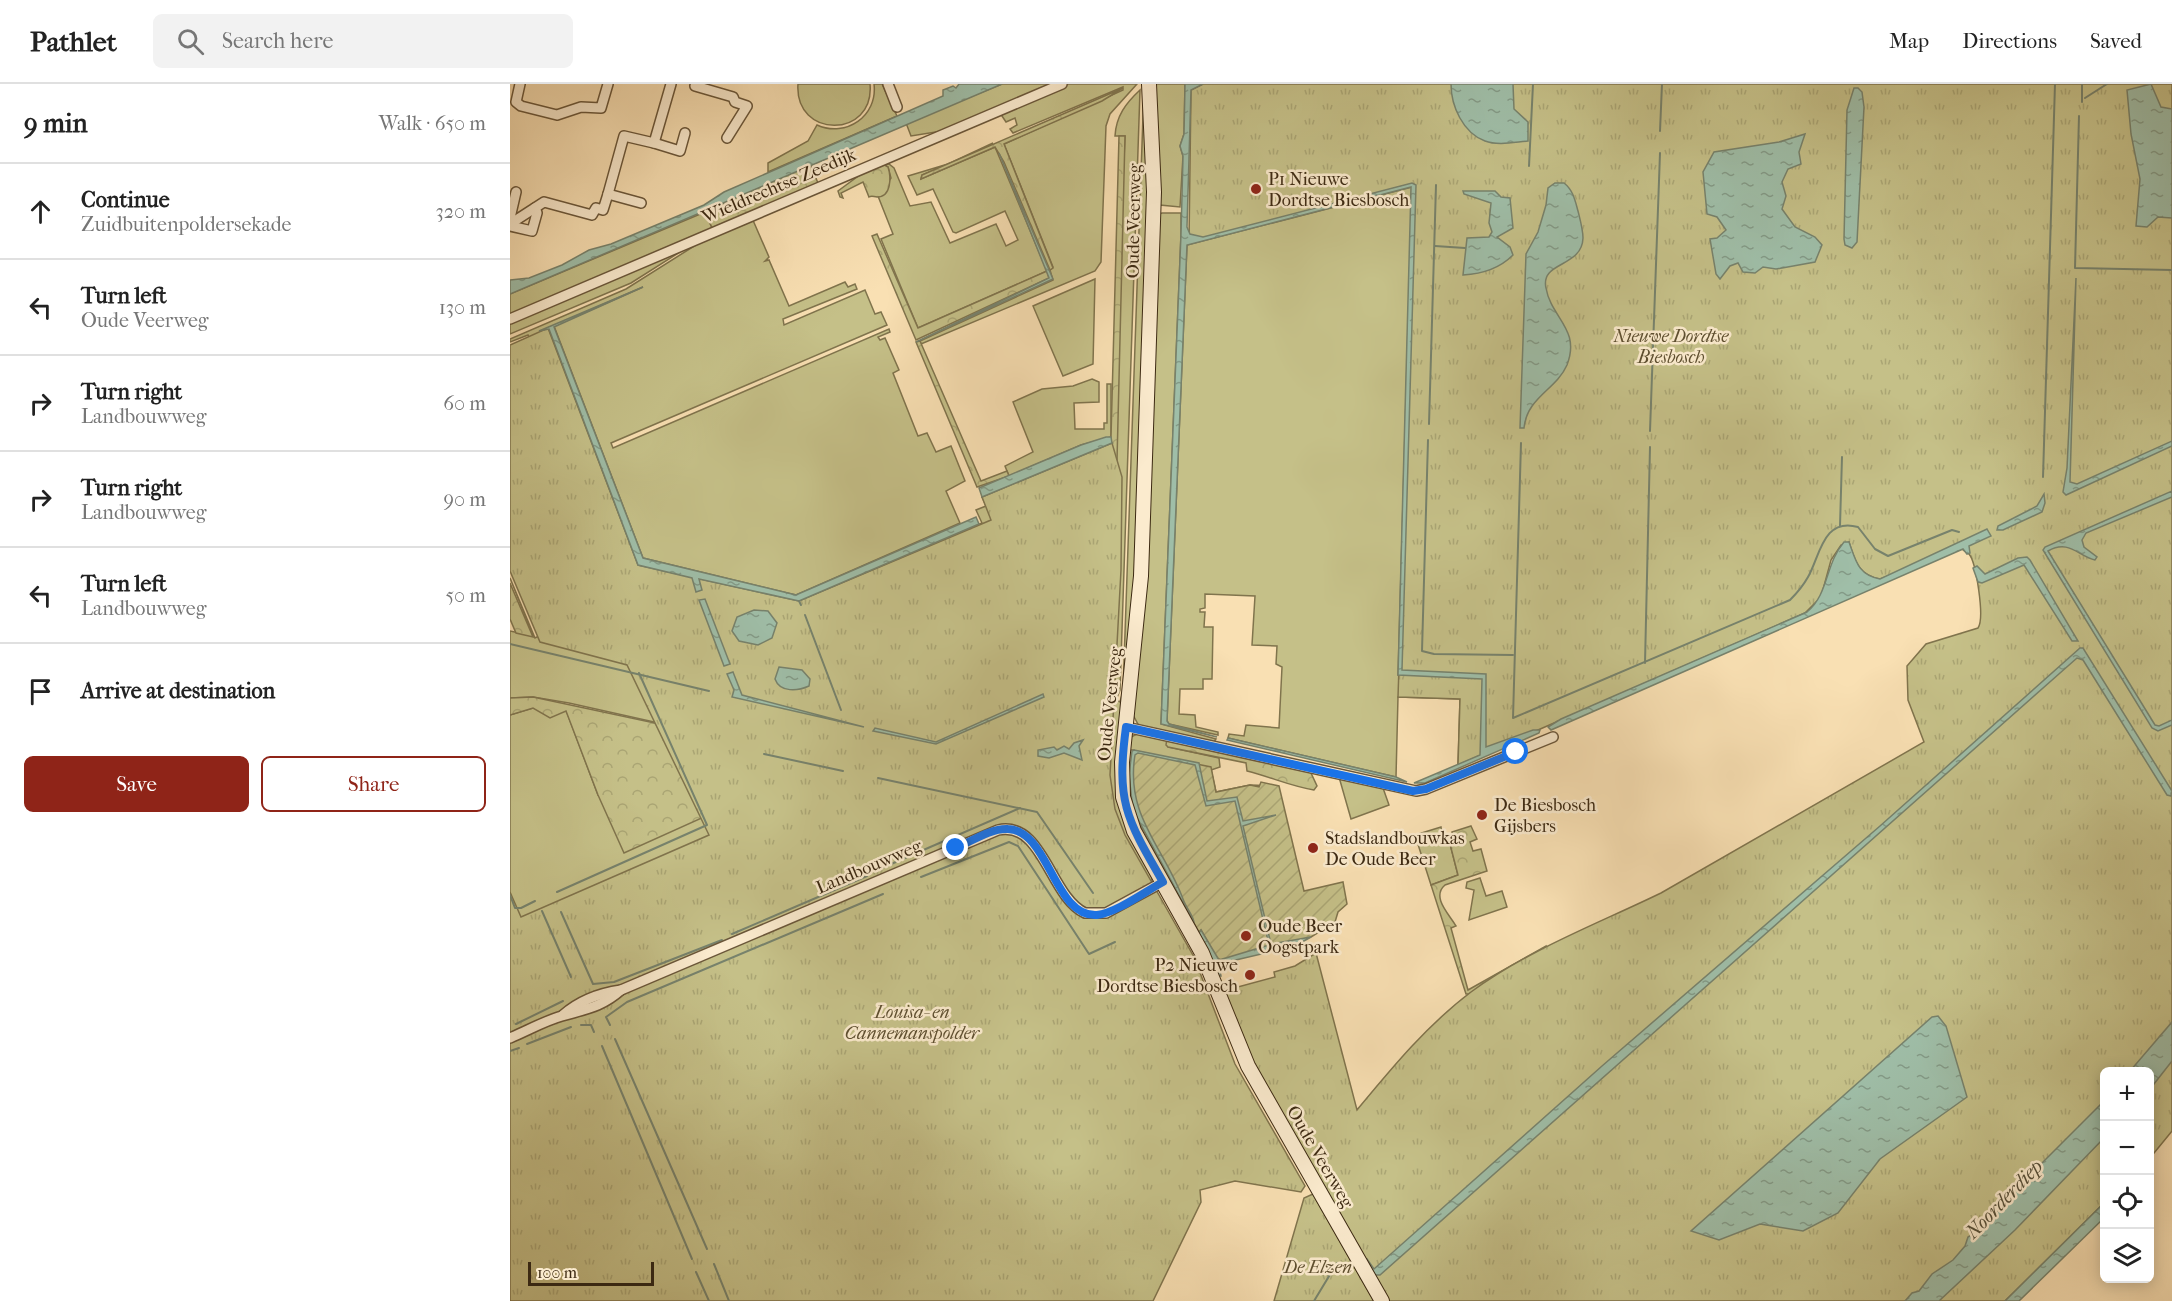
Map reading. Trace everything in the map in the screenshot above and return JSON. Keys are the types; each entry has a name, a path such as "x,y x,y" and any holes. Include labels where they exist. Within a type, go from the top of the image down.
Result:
{"street":[{"path":"520,84 513,105 557,115 581,107 601,108 608,84"},
{"path":"654,143 671,84"},
{"path":"888,84 897,106"},
{"name":"Wieldrechtse Zeedijk","path":"510,319 1062,84"},
{"name":"Oude Veerweg","path":"1149,84 1154,192 1142,576 1121,776 1125,807 1134,831 1202,953 1248,1066 1382,1301"},
{"path":"694,85 733,97 735,102 747,106 727,138"},
{"path":"510,225 544,202 592,215 596,208 603,210 624,136 680,151 685,133"},
{"path":"510,218 516,192"},
{"path":"608,194 641,203"},
{"path":"510,225 532,231 537,213 535,208"},
{"path":"1126,727 1416,791 1426,789 1553,737"},
{"name":"Landbouwweg","path":"510,1038 563,1016 587,1010 611,999 621,990 998,830 1012,829 1026,836 1068,899 1085,913 1106,913 1163,882"}],"green space":[{"path":"798,84 870,84 868,102 860,115 848,123 834,125 820,123 808,115 800,102"},
{"path":"874,84 882,84 897,116 768,172 768,163 808,141 817,125 839,129 858,121 871,106"},
{"path":"1002,84 1055,84 942,131 911,136 906,123"},
{"path":"1068,84 1137,84 1110,114 1106,126 1101,262 1095,271 921,344 920,341 1053,280 1050,270 1053,267 1004,144 1123,90 1123,87 1013,133 1010,129 1017,125 1015,118 1006,122 1000,113"},
{"path":"1153,84 1185,84 1184,134 1180,146 1183,156 1180,207 1160,205"},
{"name":"Nieuwe Dordtse Biesbosch","path":"1203,84 2172,84 2172,1131 2154,1153 2154,1067 2100,1067 2100,1207 2005,1301 1387,1301 1251,1061 1223,991 1275,977 1274,972 1295,966 1316,953 1357,1110 1396,1063 1439,1019 1493,977 1563,938 1661,893 1924,742 1908,700 1907,666 1926,644 1978,628 1981,613 1979,590 1972,559 1962,549 1880,579 1862,571 1849,542 1841,545 1831,560 1821,597 1805,613 1458,765 1460,699 1398,697 1415,187 1411,184 1189,242 1191,90"},
{"path":"1144,87 1150,175 1137,578 1117,755 1153,876 1151,882 510,1034 510,715 533,708 566,710 598,795 739,741 569,703 533,697 510,698 510,631 533,636 510,578 535,638 640,585 528,335 510,342 510,339 626,289 699,243 752,218 769,257 765,261 769,260 789,306 845,282 848,287 855,284 857,289 783,319 784,325 865,290 875,314 881,312 887,325 611,443 613,448 889,329 890,332 878,337 880,340 885,338 899,370 893,373 918,436 927,433 936,452 951,446 965,481 946,491 960,523 796,595 643,558 554,326 643,287 540,332 638,565 799,601 982,523 976,510 986,506 982,497 1112,443 1125,136 1115,136 1117,122 1123,110 1140,90 1120,690 1116,700 1120,702 1123,691"},
{"path":"1123,88 1102,101 1004,144 1053,268 1050,270 1004,162 995,147 921,179 922,175"},
{"path":"1119,136 1125,136 1116,501 1111,437"},
{"path":"993,143 987,147 954,161"},
{"path":"995,147 1047,271 918,328 881,239 893,234 878,196 891,178 888,167 883,164 889,164 894,168 910,206 931,202 950,243 996,224 1006,246 1018,240 1005,211 956,233 953,232 933,189 917,195 908,176 946,164 922,175 921,179"},
{"path":"810,164 818,183 713,230 705,212"},
{"path":"883,164 888,167 890,175 888,190 885,194 869,197 863,182 841,193 843,198 840,197 838,191 868,169"},
{"path":"1412,187 1398,675 1482,678 1458,765 1460,699 1398,697 1396,777 1228,738 1229,734 1244,736 1246,725 1279,728 1282,667 1276,664 1277,646 1252,645 1255,596 1205,594 1205,608 1200,609 1200,612 1205,612 1204,627 1213,627 1212,679 1203,679 1203,689 1180,689 1179,714 1195,715 1196,727 1218,732 1218,735 1169,724 1167,721 1187,245"},
{"path":"705,212 713,230 510,316 510,294"},
{"path":"1181,213 1181,234 1161,724 1216,739 1214,742 1139,726 1132,713 1159,214"},
{"path":"877,234 918,328 1047,271 1049,278 916,340 872,236"},
{"path":"691,245 631,283 510,334 510,321"},
{"path":"1095,279 1093,364 1063,376 1033,306"},
{"name":"Louisa- en Cannemanspolder","path":"548,328 638,565 799,601 991,520 982,497 1112,443 1122,477 1121,570 1110,775 1115,809 1125,835 1194,957 1235,1064 1305,1186 1301,1192 1235,1181 1200,1190 1201,1202 1153,1301 510,1301 510,892 521,917 709,835 627,665 540,642 510,571 510,345"},
{"path":"920,341 981,481 1007,471 1009,476 977,487 916,342"},
{"path":"1092,379 1099,382 1099,402 1074,403 1075,429 1104,429 1104,423 1107,423 1107,384 1111,384 1111,437 1081,445 1009,476 1005,466 1033,452 1013,402 1042,389 1073,386"},
{"path":"510,583 533,637 516,633 510,619"},
{"path":"533,697 739,741 704,817 624,853 598,795 566,711 550,718 533,708 510,715 510,698"},
{"path":"1139,733 1167,738 1168,747 1219,758 1220,767 1211,770 1216,792 1250,785 1279,786 1209,801 1134,750 1126,750 1129,738"},
{"path":"1167,738 1310,771 1317,786 1314,790 1297,786 1247,771 1246,763 1168,747"},
{"path":"1133,751 1211,767 1216,792 1250,785 1259,787 1261,782 1279,786 1304,891 1343,882 1347,904 1338,912 1335,922 1311,937 1221,960 1217,958 1201,930 1199,932 1140,824 1130,797"},
{"path":"1339,777 1383,788 1389,805 1351,819"},
{"path":"1471,826 1477,839 1470,842 1473,851 1481,849 1487,871 1445,885 1440,895 1443,906 1456,926 1451,928 1468,990 1546,946 1546,948 1466,994 1431,885 1458,875 1450,844 1455,843 1452,832"},
{"path":"1441,827 1444,845 1450,844 1458,875 1431,885 1415,835"},
{"path":"1480,878 1486,896 1502,891 1507,907 1469,920 1474,890 1466,888 1467,882"},
{"name":"De Elzen","path":"1313,1194 1374,1301 1274,1301 1304,1198"}],"water":[{"path":"959,84 1002,84 510,294 510,280 529,278 562,265 589,250 611,244 704,205 724,192 943,96 943,90 953,86 956,88"},
{"path":"1185,84 1203,84 1191,90 1187,227 1190,234 1203,237 1412,183 1416,185 1402,670 1486,674 1486,747 1533,730 1540,730 1539,733 1425,783 1414,783 1480,755 1482,679 1398,675 1411,187 1187,245 1167,721 1169,724 1217,737 1161,724 1181,234 1183,156 1180,146 1184,134"},
{"path":"1451,84 1513,84 1514,109 1528,122 1528,141 1495,143 1485,141 1470,132 1456,110"},
{"path":"2151,84 2161,107 2172,109 2172,218 2158,217 2147,227 2136,226 2140,179 2131,134 2127,90"},
{"path":"1854,88 1862,92 1864,107 1857,242 1852,248 1845,245 1844,239 1847,110"},
{"path":"1805,134 1799,152 1801,164 1788,169 1782,182 1786,196 1782,209 1795,227 1815,237 1822,245 1815,262 1776,269 1763,267 1755,273 1743,272 1738,263 1730,266 1720,279 1716,274 1710,239 1717,238 1726,230 1717,217 1707,214 1703,172 1714,152 1779,142"},
{"path":"999,153 1053,279 916,342 1049,278"},
{"path":"1555,183 1564,183 1572,192 1583,235 1581,248 1576,255 1555,268 1546,279 1546,288 1553,308 1568,333 1570,353 1562,374 1536,401 1526,417 1524,428 1520,428 1526,254 1538,232 1546,205 1548,188"},
{"path":"1463,191 1495,191 1501,197 1510,198 1513,228 1497,237 1510,247 1513,255 1490,270 1463,275 1467,238 1489,237 1492,232 1489,223 1491,203 1464,194"},
{"path":"2076,278 2070,482 2077,484 2172,441 2172,446 2066,495 2063,492 2067,468"},
{"path":"643,287 554,327 643,558 796,595 976,517 979,524 799,601 699,579 702,590 696,592 692,578 638,565 549,329 539,331"},
{"path":"1111,437 1112,443 982,497 979,488 1081,445"},
{"path":"2172,491 2172,497 2086,533 2082,540 2084,547 2097,557 2095,560 2068,548 2055,548 2048,551 2155,725 2159,726 2172,720 2172,725 2158,731 2152,728 2043,550 2045,547"},
{"path":"2044,494 2045,503 2042,512 2003,530 1997,530 1998,526 2037,506"},
{"path":"1987,529 1991,536 1969,546 1970,553 1967,554 1963,549 1551,730 1548,727 1561,719 1807,612 1819,597 1833,560 1844,542 1849,542 1862,571 1880,579"},
{"path":"2027,557 2078,641 2072,641 2024,565 1982,583 1978,582 1973,568 1977,566 1985,574 2018,558"},
{"path":"705,599 730,664 724,666 699,600"},
{"path":"754,610 768,611 777,623 772,638 758,645 739,641 732,631 737,617"},
{"path":"2080,648 2083,648 2172,791 2171,796 2167,795 2083,660 2077,658 1380,1275 1375,1275 1365,1260 1367,1259 1374,1269 1602,1066 1880,826"},
{"path":"779,667 802,670 810,679 809,686 795,690 781,687 775,679"},
{"path":"733,672 742,695 864,727 732,697 734,690 727,674"},
{"path":"1043,694 1044,697 936,744 873,731 875,728 936,742"},
{"path":"1228,738 1396,777 1407,782 1227,740"},
{"path":"1083,740 1079,746 1082,760 1064,753 1049,758 1038,756 1038,750 1054,747 1057,750 1064,746 1069,749 1074,743"},
{"path":"1134,750 1199,763 1207,801 1237,797 1243,821 1276,815 1243,826 1271,944 1311,937 1295,946 1223,963 1219,966 1221,976 1219,976 1199,933 1201,930 1219,960 1269,945 1235,801 1206,806 1195,765 1138,753 1135,755 1133,777 1141,814 1194,923 1133,810 1129,775"},
{"path":"1938,1016 1946,1026 1967,1097 1880,1159 1838,1213 1803,1231 1760,1224 1719,1240 1691,1231 1932,1017"},
{"path":"2172,1022 2172,1061 2154,1084 2154,1067 2133,1067"},
{"path":"2100,1105 2100,1142 2015,1230 1939,1301 1905,1301 1912,1293 1919,1291 1932,1274 1953,1260 1965,1246 1968,1237 1990,1224 2009,1192 2038,1167"},
{"path":"2100,1207 2100,1222 2019,1301 2005,1301"}],"waterway":[{"path":"1529,166 1533,84"},
{"path":"1660,131 1662,84"},
{"path":"2043,477 2055,84"},
{"path":"2082,84 2082,102"},
{"path":"2085,98 2107,84"},
{"path":"2079,116 2075,268 2172,270"},
{"path":"1650,431 1660,153"},
{"path":"1429,424 1436,185"},
{"path":"1435,246 1465,248"},
{"path":"1428,440 1422,651 1434,654 1513,655"},
{"path":"1521,443 1513,718 1790,600 1808,577 1824,540 1837,528 1846,525 1858,527 1875,549 1888,556 1952,530 1959,532"},
{"path":"1645,663 1650,447"},
{"path":"1840,526 1842,457"},
{"path":"799,601 801,605"},
{"path":"805,615 841,710"},
{"path":"510,644 709,691"},
{"path":"557,892 707,825 639,673"},
{"path":"764,754 843,771"},
{"path":"878,778 1037,812 1093,893"},
{"path":"882,868 1020,808"},
{"path":"921,877 1009,842 1018,846 1089,954 1115,942"},
{"path":"732,934 867,876"},
{"path":"610,1025 606,1017 627,1002 883,894"},
{"path":"510,895 515,908 521,908 535,901"},
{"path":"542,911 571,977"},
{"path":"561,912 593,984 614,982 722,940"},
{"path":"516,1024 563,1001"},
{"path":"581,1025 591,1025 594,1032"},
{"path":"527,1044 571,1027"},
{"path":"615,1039 707,1249"},
{"path":"602,1046 692,1259"},
{"path":"510,1051 519,1048"},
{"path":"1314,1301 1337,1263"},
{"path":"714,1264 729,1301"},
{"path":"696,1272 709,1301"}],"place":[{"name":"P1 Nieuwe Dordtse Biesbosch","path":"1256,189"},
{"name":"De Biesbosch Gijsbers","path":"1482,815"},
{"name":"Stadslandbouwkas De Oude Beer","path":"1313,848"},
{"name":"Oude Beer Oogstpark","path":"1246,936"},
{"name":"P2 Nieuwe Dordtse Biesbosch","path":"1250,975"}],"route":[{"path":"956,848 998,830 1019,831 1030,840 1072,904 1090,915 1106,913 1163,882 1134,831 1125,807 1121,776 1126,727 1260,755 1413,791 1426,789 1516,752"}],"water label":[{"name":"Noorderdiep","path":"2004,1199"}]}
